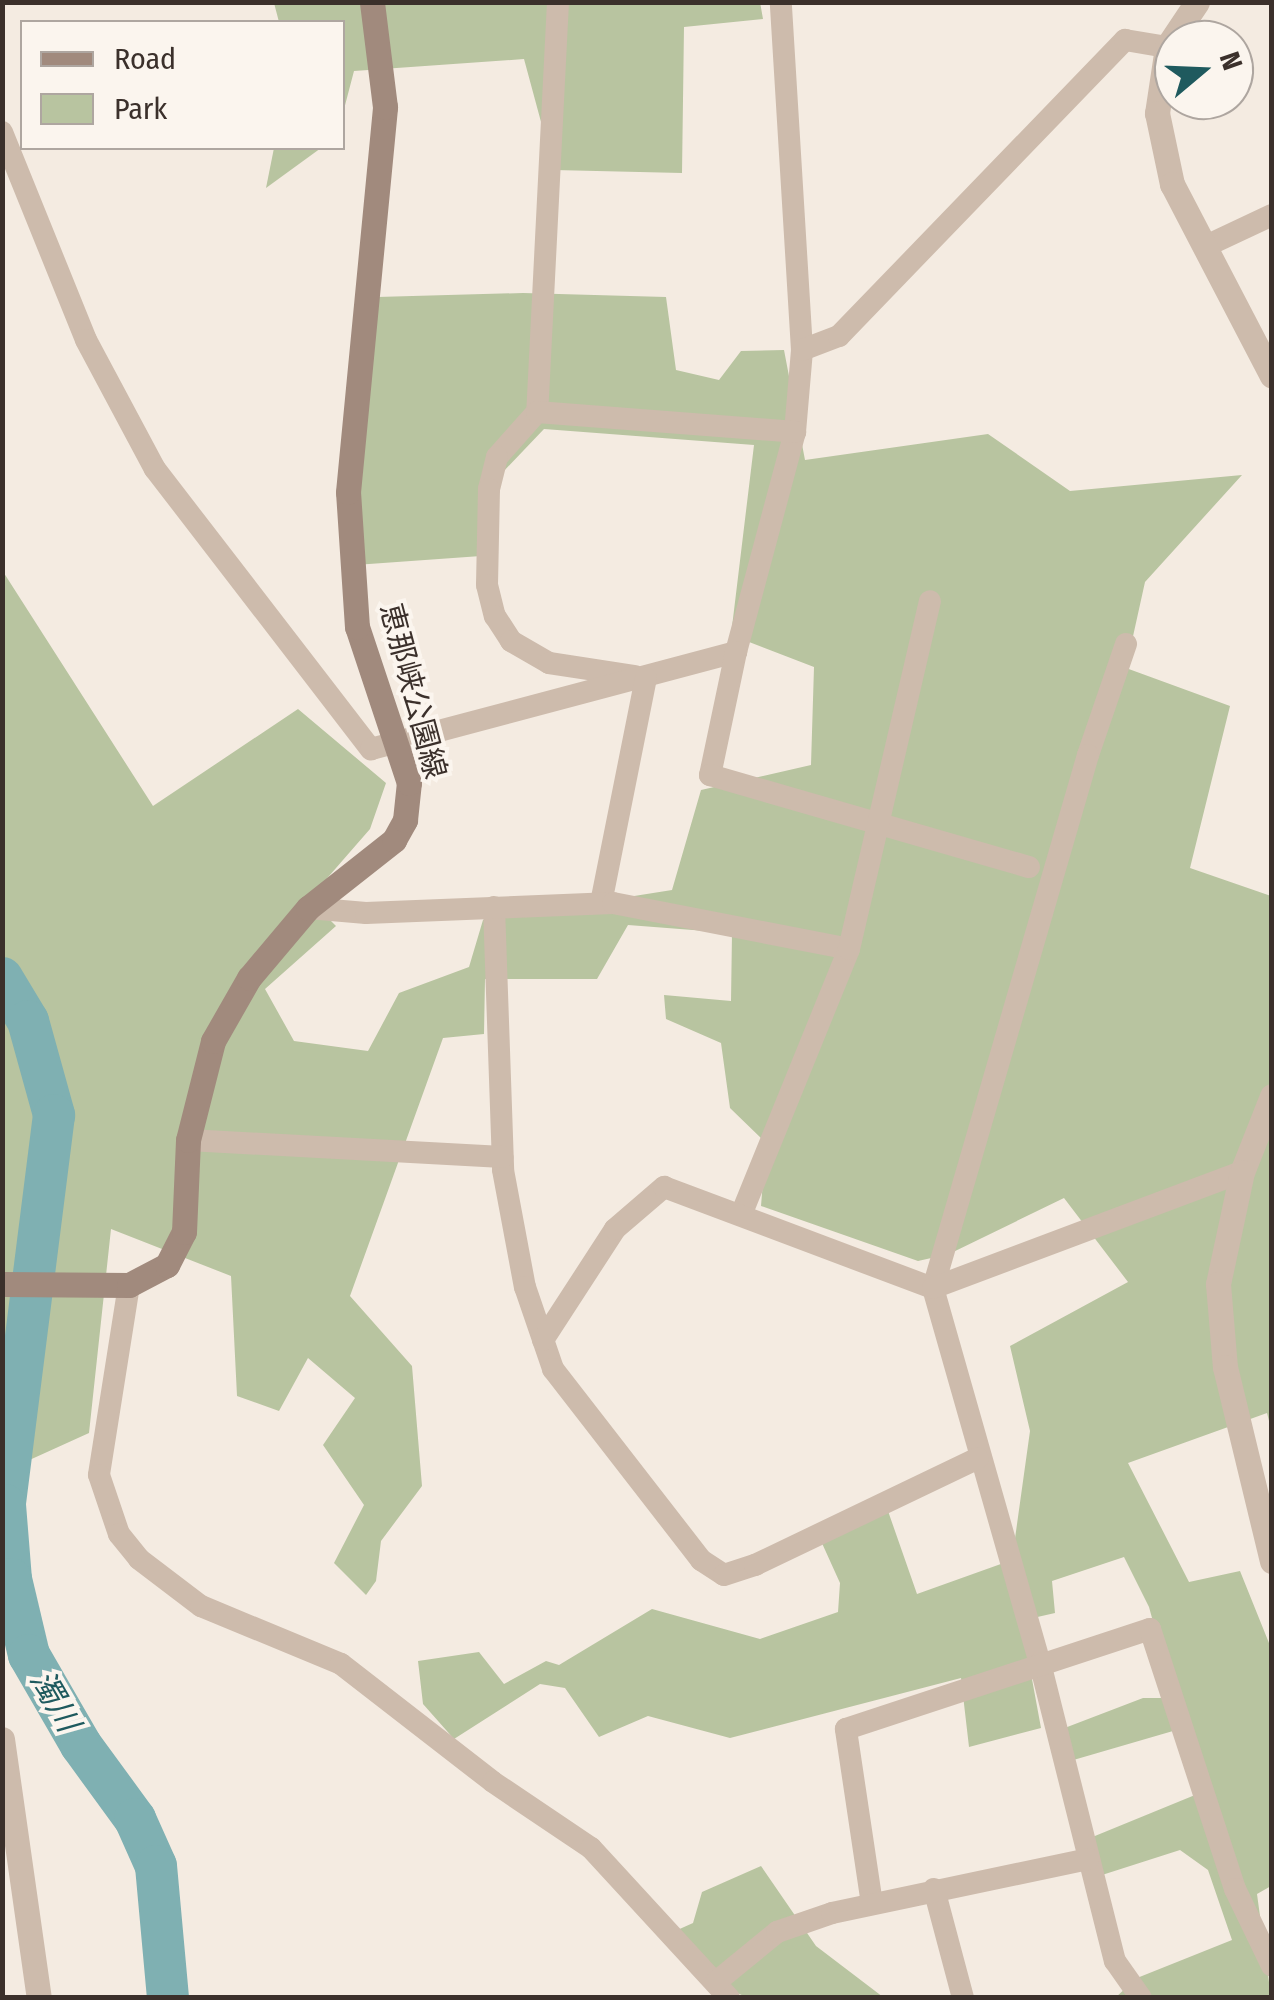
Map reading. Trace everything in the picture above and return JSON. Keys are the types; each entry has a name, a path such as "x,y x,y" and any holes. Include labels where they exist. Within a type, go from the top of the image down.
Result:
{"main road":[{"name":"恵那峡公園線","path":"8,1286 129,1285 154,1275 178,1250 188,1140 213,1040 248,978 308,908 394,840 405,820 409,783 357,627 348,492 385,107 372,2"}],"street":[{"path":"558,2 537,412 497,456 489,489 487,585 494,616 510,641 549,663 646,678"},
{"path":"781,2 802,350 795,432 736,652 710,775 1029,867"},
{"path":"802,350 839,336 1125,40 1154,44"},
{"path":"1158,120 1172,184 1272,376"},
{"path":"2,132 86,340 155,469 372,749 736,652"},
{"path":"1204,247 1272,215"},
{"path":"537,412 795,432"},
{"path":"741,1216 850,950 930,601"},
{"path":"1126,644 1088,755 933,1288 978,1458 1040,1663 1115,1961 1141,1998"},
{"path":"602,903 646,678"},
{"path":"308,908 366,913 602,903 850,950"},
{"path":"494,907 503,1156 525,1288 553,1368 701,1560 724,1575 978,1458"},
{"path":"1272,1096 1242,1172 1218,1284 1225,1367 1272,1561"},
{"path":"188,1140 503,1156"},
{"path":"543,1340 614,1229 644,1198 664,1187 933,1288 1242,1172"},
{"path":"129,1285 99,1475 119,1534 139,1559 201,1606 278,1634 370,1684 493,1782 591,1848 723,1990 776,1932 934,1889 1088,1859"},
{"path":"872,1904 846,1729 1150,1630 1235,1889 1272,1966"},
{"path":"2,1738 39,1998"},
{"path":"934,1889 963,1998"}],"green space":[{"path":"760,2 763,19 684,27 682,173 554,170 524,59 354,71 345,105 345,20 278,20 274,3"},
{"path":"274,150 318,150 266,188"},
{"path":"523,293 666,297 676,370 719,380 741,351 784,350 805,460 988,434 1070,491 1242,475 1145,582 1126,668 1230,706 1190,868 1271,896 1271,1429 1267,1413 1128,1463 1189,1582 1240,1571 1271,1648 1271,1886 1257,1894 1271,1997 1116,1997 1137,1978 1232,1940 1208,1870 1180,1850 1102,1875 1090,1838 1195,1795 1173,1731 1070,1761 1062,1729 1143,1698 1174,1698 1149,1607 1124,1557 1052,1581 1055,1613 1033,1618 1027,1652 1041,1728 969,1747 961,1678 730,1738 648,1716 599,1737 565,1688 540,1684 454,1739 423,1704 418,1661 479,1652 504,1684 546,1661 559,1665 652,1609 760,1639 838,1612 840,1583 821,1541 888,1511 917,1594 1012,1560 1030,1431 1010,1346 1128,1282 1064,1198 949,1254 918,1261 761,1206 766,1143 730,1108 721,1043 666,1019 664,995 731,1001 732,933 628,925 597,979 485,979 484,1034 443,1038 350,1296 412,1366 422,1486 381,1541 376,1581 366,1595 334,1563 364,1505 323,1445 355,1398 308,1358 279,1411 237,1396 231,1276 111,1229 89,1433 3,1472 2,570 153,806 298,709 386,783 370,829 309,899 336,926 265,989 294,1041 368,1051 399,993 469,967 483,920 672,890 701,790 811,765 814,667 731,635 754,445 544,429 502,473 481,556 341,566 377,297"},
{"path":"761,1866 816,1946 883,1997 746,1997 690,1971 664,1936 693,1923 702,1892"}],"waterway":[{"name":"濁川","path":"2,978 28,1021 54,1115 5,1505 11,1579 29,1655 81,1745 135,1819 156,1866 168,1998"}]}
